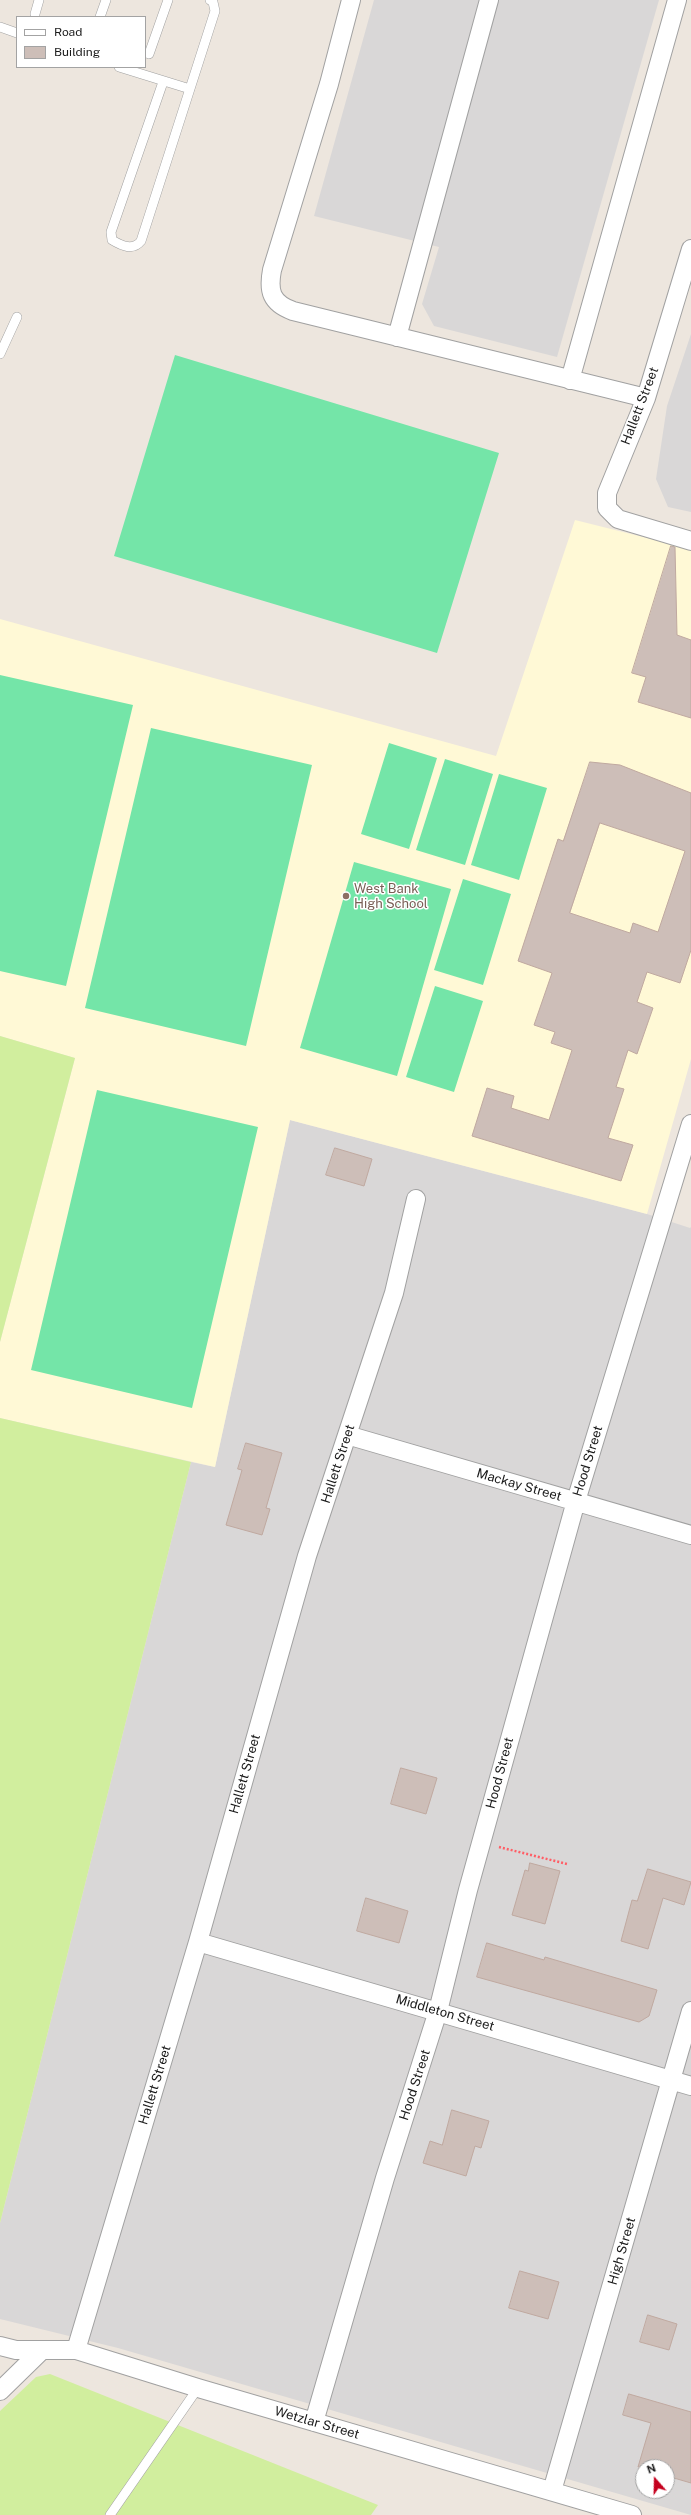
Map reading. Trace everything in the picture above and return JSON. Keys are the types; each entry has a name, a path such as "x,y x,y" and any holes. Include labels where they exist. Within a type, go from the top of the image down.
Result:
{"street":[{"path":"350,0 329,84 272,270 269,286 273,296 286,309 646,398"},
{"path":"397,337 489,0"},
{"path":"570,380 677,0"},
{"name":"Hallett Street","path":"691,249 646,398 612,477 606,499 609,512 618,519 655,532 691,541"},
{"name":"Hood Street","path":"314,2422 385,2178 438,2010 481,1843 576,1501 691,1124"},
{"name":"Hallett Street","path":"76,2350 198,1942 307,1556 394,1293 416,1199"},
{"name":"Mackay Street","path":"347,1435 691,1535"},
{"name":"Middleton Street","path":"198,1942 438,2010 691,2086"},
{"name":"High Street","path":"552,2491 672,2081 691,2011"},
{"name":"Wetzlar Street","path":"0,2346 16,2350 76,2350 198,2388 632,2515"},
{"path":"0,2391 41,2351"}],"lane":[{"path":"35,14 39,0"},
{"path":"100,16 106,0"},
{"path":"149,54 168,0"},
{"path":"163,82 111,232 112,240 130,248 137,246 141,241 215,11 213,2 210,0"},
{"path":"0,28 16,33"},
{"path":"122,68 163,82 190,89"},
{"path":"0,354 17,317"},
{"path":"110,2515 198,2388"}],"path":[{"path":"481,1843 567,1864"}],"shaded area":[{"path":"374,0 659,0 557,357 434,326 422,304 439,247 314,216"},
{"path":"691,334 691,512 668,507 656,479 667,406"},
{"name":"West Bank High School","path":"575,520 691,549 691,1059 647,1214 290,1120 215,1467 0,1418 0,1342 75,1058 0,1036 0,619 496,756"},
{"path":"290,1120 647,1214 690,1228 691,1227 691,2515 636,2499 675,2499 675,2459 635,2459 635,2499 118,2348 0,2319 0,2223 191,1462 215,1467"}],"green space":[{"path":"175,355 499,453 437,653 114,556"},
{"path":"0,675 133,705 66,986 0,971"},
{"path":"151,728 312,765 246,1046 85,1008"},
{"path":"389,743 437,758 409,849 361,834"},
{"path":"445,759 493,774 465,865 416,850"},
{"path":"499,774 547,788 519,880 471,865"},
{"path":"354,862 451,889 397,1076 300,1048"},
{"path":"463,879 511,894 483,985 434,970"},
{"path":"435,986 483,1001 454,1092 406,1077"},
{"path":"0,1036 75,1058 0,1342"},
{"path":"97,1090 258,1127 192,1408 31,1370"},
{"path":"0,1418 191,1462 0,2223"},
{"path":"50,2374 378,2505 371,2515 0,2515 0,2411 36,2377"}],"building":[{"path":"671,546 675,547 677,635 691,640 691,718 638,702 646,677 632,673"},
{"path":"590,762 620,765 691,793 691,950 680,983 647,972 637,1002 653,1008 637,1054 628,1050 616,1087 624,1089 608,1138 633,1145 621,1181 472,1136 487,1088 514,1096 511,1108 549,1120 572,1050 551,1043 555,1032 534,1025 552,973 518,961 558,839 563,841","holes":["600,823 685,851 658,932 633,923 630,933 570,913"]},
{"path":"335,1148 372,1159 364,1186 326,1175"},
{"path":"246,1443 282,1453 266,1508 270,1509 262,1535 226,1525 242,1470 238,1469"},
{"path":"401,1768 437,1778 426,1814 391,1804"},
{"path":"530,1863 560,1871 545,1924 512,1915 525,1870 528,1871"},
{"path":"648,1869 691,1882 684,1905 663,1898 648,1949 621,1941 632,1900 637,1901"},
{"path":"366,1898 408,1911 399,1943 357,1931"},
{"path":"487,1943 544,1960 545,1957 657,1990 649,2016 639,2022 477,1977"},
{"path":"452,2110 489,2121 481,2148 475,2146 466,2176 423,2163 430,2141 442,2145"},
{"path":"520,2271 559,2282 548,2319 509,2308"},
{"path":"648,2315 677,2324 669,2350 640,2342"},
{"path":"629,2394 691,2412 691,2483 675,2478 675,2459 640,2459 651,2423 623,2415"}],"place":[{"name":"West Bank High School","path":"346,896"}]}
